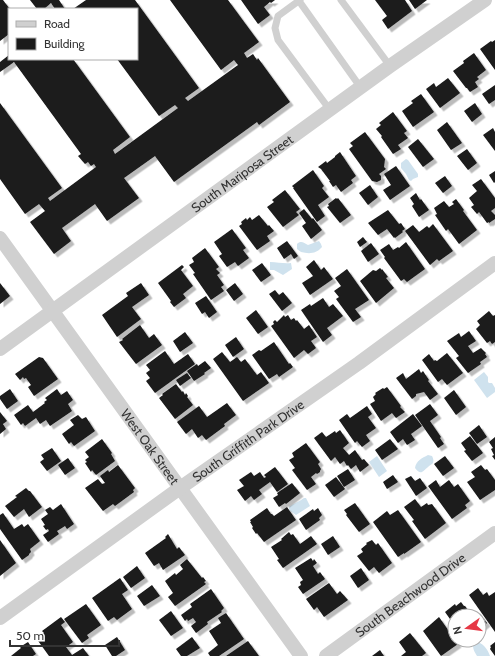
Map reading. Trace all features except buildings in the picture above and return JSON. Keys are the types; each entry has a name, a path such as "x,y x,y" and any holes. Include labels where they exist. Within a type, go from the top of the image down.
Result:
{"street":[{"name":"South Mariposa Street","path":"0,349 390,66 485,0"},
{"name":"West Oak Street","path":"0,238 301,656"},
{"name":"South Griffith Park Drive","path":"0,618 495,263"},
{"name":"South Beachwood Drive","path":"326,656 495,534"}],"lane":[{"path":"341,0 390,66"},
{"path":"330,110 278,40 275,28 278,16 300,1 361,88"}],"water":[{"path":"406,159 418,174 418,177 411,181 401,168 401,163"},
{"path":"319,241 322,247 315,252 304,253 297,249 297,244 300,242 308,245"},
{"path":"270,262 291,263 292,269 283,275 274,270 270,270"},
{"path":"484,372 488,377 488,382 492,383 495,388 495,392 487,398 474,380"},
{"path":"428,455 432,456 433,463 423,471 419,472 415,468 417,463"},
{"path":"377,456 387,471 379,477 369,462"},
{"path":"306,498 310,506 296,515 289,510 289,507"},
{"path":"473,648 485,648 490,656 477,656"}]}
